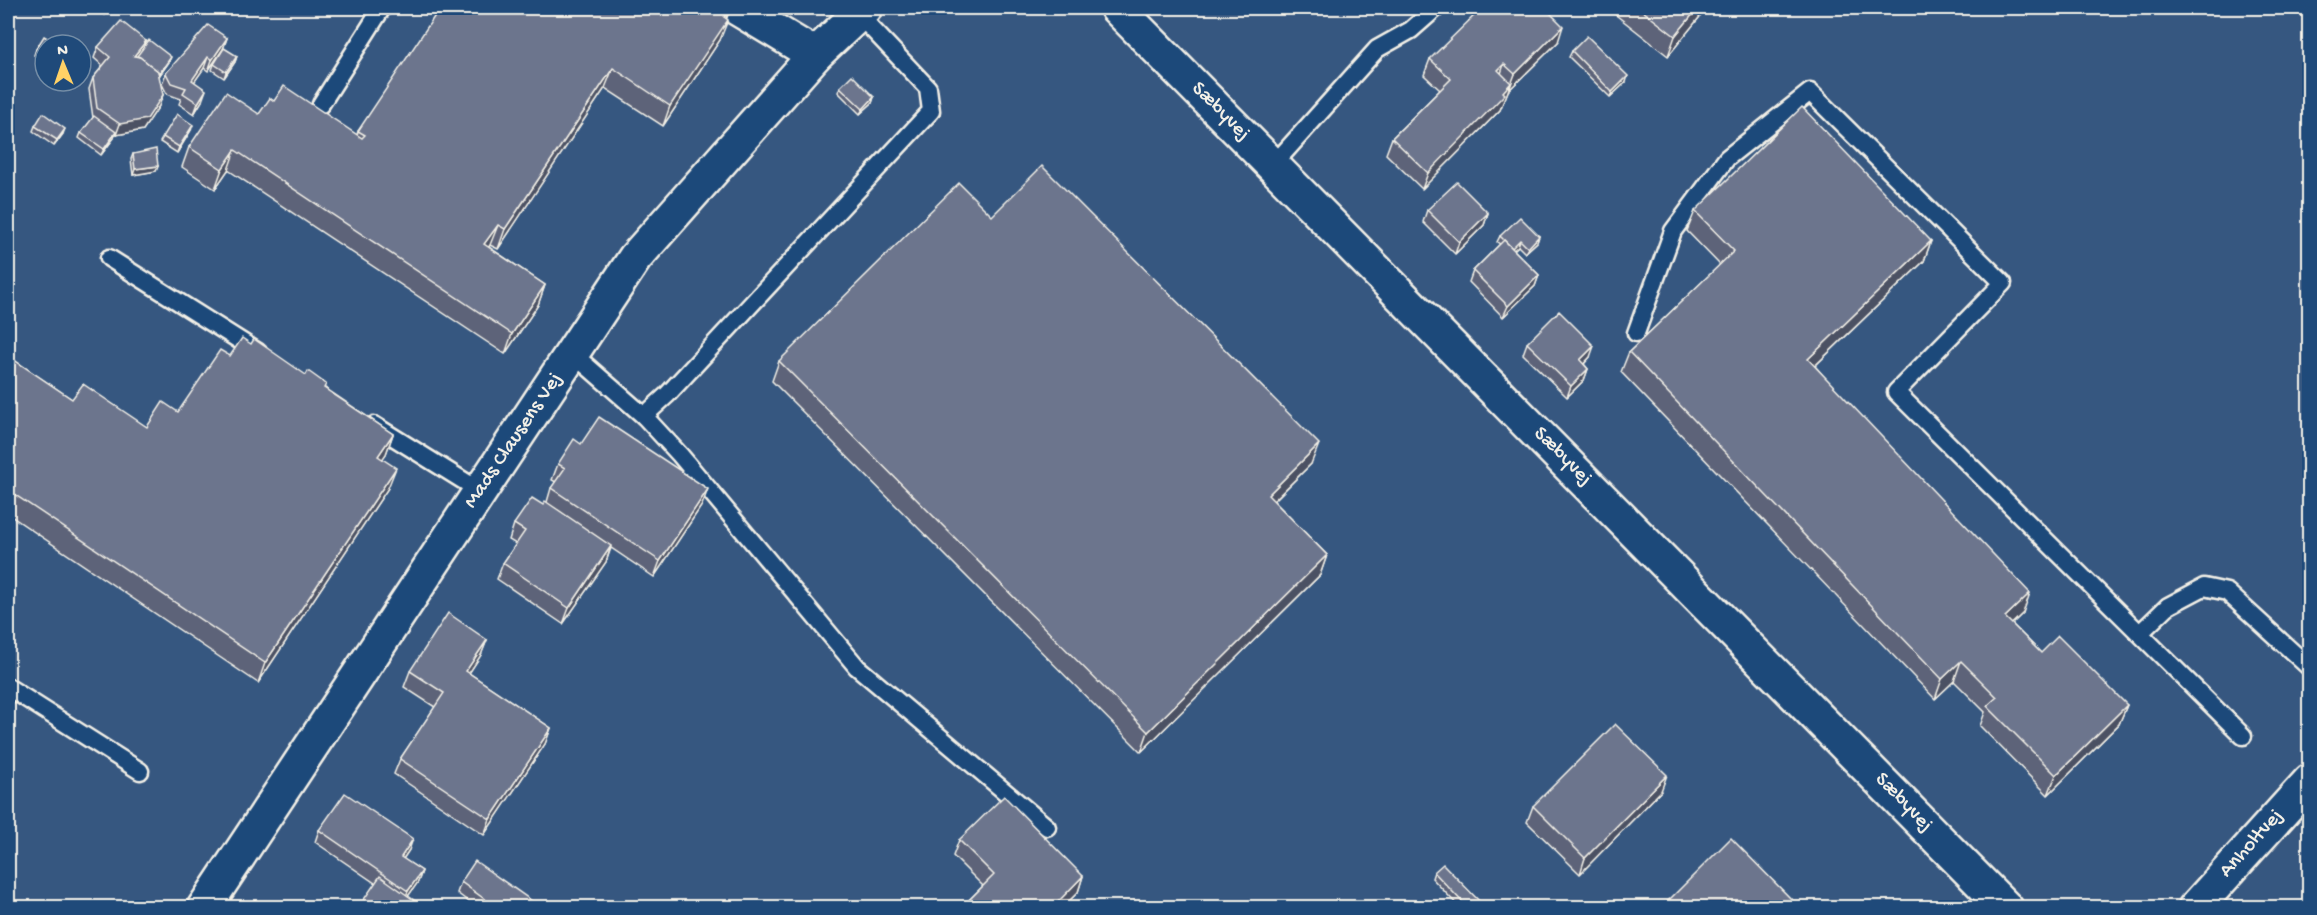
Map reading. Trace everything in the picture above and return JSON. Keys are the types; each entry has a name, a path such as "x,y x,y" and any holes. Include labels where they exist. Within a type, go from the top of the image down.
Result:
{"street":[{"path":"737,8 815,55"},
{"name":"Sæbyvej","path":"1117,8 2006,908"},
{"name":"Mads Clausens Vej","path":"204,908 635,258 815,55 862,11"},
{"name":"Anholtvej","path":"2195,908 2310,781"}],"lane":[{"path":"321,104 382,8"},
{"path":"1273,165 1377,49 1411,30 1436,8"},
{"path":"644,416 667,395 931,111 928,88 862,11"},
{"path":"1636,333 1673,231 1727,158 1810,92 2003,283 1896,392 2243,736"},
{"path":"109,258 270,359"},
{"path":"572,352 644,416 680,455 857,667 1047,827"},
{"path":"360,416 480,491"},
{"path":"2140,633 2168,606 2204,587 2228,592 2310,668"},
{"path":"8,687 140,771"}],"building":[{"path":"440,8 617,8 622,11 624,8 730,8 724,17 728,20 670,106 613,68 505,229 498,225 484,244 545,285 512,334 235,150 222,169 189,147 226,92 259,114 270,98 274,101 284,86 362,138 365,135 358,131"},
{"path":"1482,8 1545,8 1563,26 1515,74 1504,64 1498,70 1511,83 1503,92 1505,94 1428,173 1392,138 1451,79 1430,59"},
{"path":"1639,8 1698,8 1675,36"},
{"path":"121,21 146,41 134,56 140,57 158,71 163,95 147,119 120,124 97,108 93,78 110,57 98,47"},
{"path":"208,25 227,38 212,60 208,57 192,80 206,90 198,103 183,93 186,88 171,83 166,73"},
{"path":"1587,36 1628,76 1612,92 1572,51"},
{"path":"149,40 171,57 159,74 137,56"},
{"path":"224,48 237,56 226,72 214,64"},
{"path":"852,75 874,97 863,109 840,87"},
{"path":"1802,107 1931,241 1808,359 2030,593 2005,617 2041,653 2058,636 2127,705 2056,775 1987,706 1997,697 1961,661 1942,679 1629,352 1734,251 1695,211"},
{"path":"43,113 65,129 57,140 35,126"},
{"path":"177,114 193,125 179,147 163,137"},
{"path":"94,116 116,132 104,149 81,133"},
{"path":"156,149 158,166 135,169 133,154"},
{"path":"1042,166 1319,444 1268,495 1327,555 1148,732 779,361 959,183 992,216"},
{"path":"1457,182 1488,213 1459,242 1427,210"},
{"path":"1520,217 1539,236 1528,248 1520,240 1512,248 1500,236"},
{"path":"1504,240 1539,275 1508,306 1473,271"},
{"path":"1559,311 1594,346 1580,360 1588,369 1571,386 1527,343"},
{"path":"242,338 251,344 254,339 306,375 308,371 326,384 324,388 393,434 378,456 396,468 265,663 8,490 8,356 72,399 83,384 147,427 163,402 178,412 220,350 230,356"},
{"path":"599,417 708,489 660,561 551,488 565,468 558,464 574,439 581,444"},
{"path":"532,498 543,505 545,501 611,546 569,608 503,563 525,531 514,524"},
{"path":"448,613 487,640 466,671 551,728 490,819 400,759 444,693 410,671"},
{"path":"1615,724 1667,775 1585,858 1533,806"},
{"path":"345,793 413,839 401,857 422,871 408,891 319,830"},
{"path":"1004,796 1083,876 1052,908 969,908 965,904 994,875 959,840"},
{"path":"1731,838 1800,908 1661,908"},
{"path":"475,861 542,908 497,908 461,882"},
{"path":"1443,864 1486,908 1468,908 1434,872"},
{"path":"380,876 425,908 358,908"}]}
